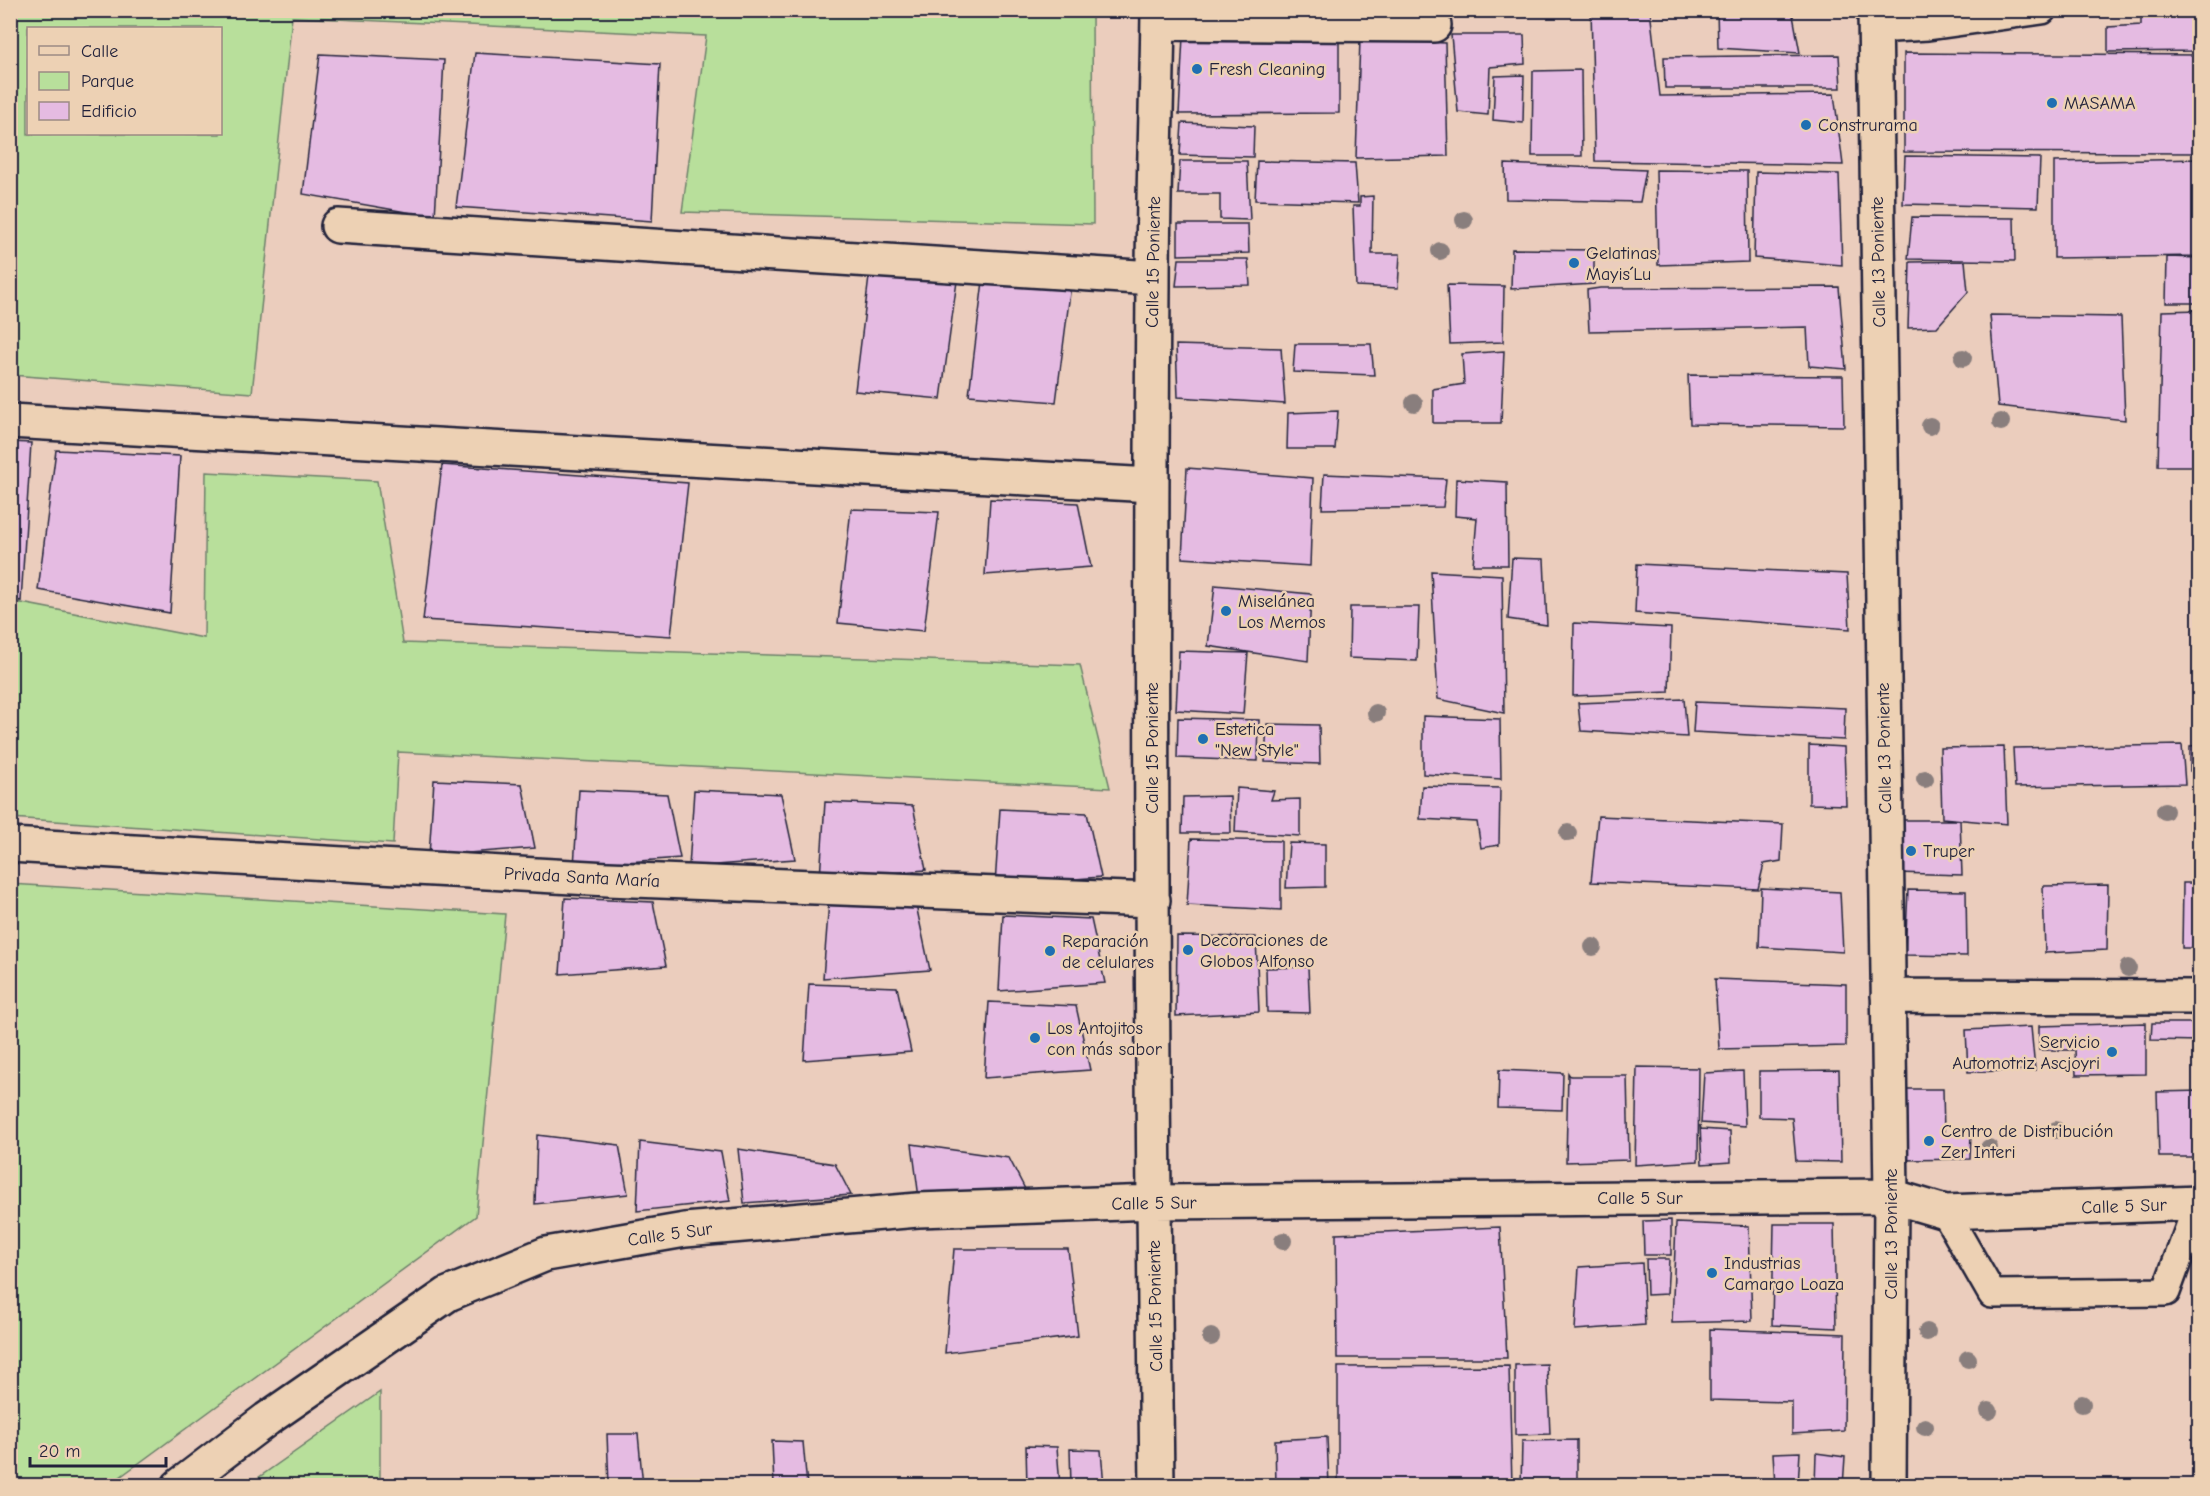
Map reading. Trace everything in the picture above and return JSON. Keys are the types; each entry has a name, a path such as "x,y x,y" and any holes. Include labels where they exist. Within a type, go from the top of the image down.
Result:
{"street":[{"path":"1158,17 1434,25"},
{"name":"Calle 15 Poniente","path":"1157,1485 1151,484 1158,17"},
{"name":"Calle 13 Poniente","path":"1875,20 1887,996 1892,1196 1889,1485"},
{"path":"338,226 1153,278"},
{"path":"10,421 1151,484"},
{"name":"Privada Santa María","path":"10,845 608,879 1153,900"},
{"path":"1887,996 2199,998"},
{"name":"Calle 5 Sur","path":"179,1485 267,1419 448,1294 546,1254 685,1230 918,1210 1154,1202 1892,1196 1945,1212 2199,1203"}],"lane":[{"path":"1875,20 1928,26 2042,10"},
{"path":"1945,1212 1992,1294 2166,1292 2199,1203"}],"green space":[{"path":"10,11 1092,11 1093,224 682,212 706,36 292,17 252,393 11,375"},
{"path":"206,472 377,481 403,643 1080,665 1110,788 398,752 393,844 11,818 11,601 204,638"},
{"path":"10,884 505,914 476,1216 109,1485 11,1485"},
{"path":"380,1392 380,1485 248,1485"}],"building":[{"path":"1591,10 1650,10 1660,96 1834,94 1843,165 1595,161"},
{"path":"1717,10 1792,10 1800,53 1718,48"},
{"path":"2141,10 2200,10 2200,51 2108,52 2108,27 2141,25"},
{"path":"1451,35 1524,35 1525,64 1490,67 1488,115 1458,112"},
{"path":"1183,36 1339,39 1339,113 1179,114"},
{"path":"1360,39 1445,43 1448,156 1356,158"},
{"path":"475,53 660,64 652,221 456,207"},
{"name":"MASAMA","path":"1904,53 2200,55 2200,153 1904,152"},
{"path":"320,54 444,60 435,217 303,194"},
{"path":"1839,55 1841,88 1665,88 1664,57"},
{"path":"1581,70 1582,156 1532,156 1533,71"},
{"path":"1524,75 1523,123 1493,120 1495,76"},
{"path":"1182,123 1254,126 1253,157 1180,155"},
{"path":"1905,156 2040,158 2038,207 1903,204"},
{"path":"2200,159 2200,256 2054,258 2054,162"},
{"path":"1180,161 1247,161 1250,220 1220,219 1220,194 1178,194"},
{"path":"1257,161 1355,163 1358,203 1255,200"},
{"path":"1505,164 1646,170 1640,202 1506,199"},
{"path":"1656,170 1747,171 1748,262 1658,265"},
{"path":"1756,172 1839,174 1842,265 1754,258"},
{"path":"1373,196 1372,254 1400,254 1398,288 1356,286 1353,206 1360,206 1360,197"},
{"path":"1912,217 2014,218 2015,261 1908,259"},
{"path":"1178,224 1248,224 1249,253 1178,255"},
{"path":"1512,249 1594,250 1594,284 1511,289"},
{"path":"2167,257 2200,258 2200,303 2166,303"},
{"path":"1179,259 1248,259 1250,285 1176,286"},
{"path":"1965,261 1968,292 1937,327 1908,328 1910,262"},
{"path":"869,277 957,281 941,399 855,391"},
{"path":"983,281 1071,285 1056,402 969,395"},
{"path":"1447,285 1504,286 1503,342 1450,344"},
{"path":"1839,287 1846,369 1809,366 1807,327 1589,331 1587,290 1600,288"},
{"path":"2200,310 2200,466 2158,466 2162,311"},
{"path":"1990,315 2121,317 2125,420 1998,406"},
{"path":"1295,344 1371,344 1374,375 1293,372"},
{"path":"1176,345 1281,348 1285,404 1178,397"},
{"path":"1504,351 1501,423 1433,423 1433,389 1464,384 1462,354"},
{"path":"1688,375 1843,376 1844,426 1690,424"},
{"path":"1338,411 1335,449 1287,449 1288,413"},
{"path":"10,442 31,443 21,601 10,599"},
{"path":"56,450 180,456 170,613 38,590"},
{"path":"442,465 688,483 671,636 423,620"},
{"path":"1187,468 1313,478 1310,566 1182,558"},
{"path":"1324,474 1446,479 1443,507 1322,509"},
{"path":"1456,479 1507,482 1508,565 1473,565 1477,518 1455,516"},
{"path":"990,499 1078,503 1091,567 985,575"},
{"path":"851,509 939,512 924,631 838,623"},
{"path":"1512,558 1544,559 1547,625 1508,619"},
{"path":"1637,564 1847,574 1850,629 1635,613"},
{"path":"1431,571 1502,575 1504,713 1438,699"},
{"path":"1215,585 1311,594 1308,661 1208,646"},
{"path":"1350,607 1419,607 1417,661 1349,658"},
{"path":"1574,623 1671,628 1669,692 1573,696"},
{"path":"1179,651 1248,653 1243,714 1176,710"},
{"path":"1684,699 1687,737 1581,731 1578,703"},
{"path":"1695,702 1845,708 1844,740 1693,732"},
{"path":"1423,716 1500,719 1501,779 1423,774"},
{"path":"1178,718 1259,720 1258,761 1177,758"},
{"path":"1267,724 1319,725 1320,764 1265,762"},
{"path":"1809,745 1844,747 1846,805 1809,804"},
{"path":"2182,745 2185,784 2015,787 2013,748"},
{"path":"2200,745 2200,771 2190,771 2190,746"},
{"path":"2004,747 2007,824 1942,818 1940,748"},
{"path":"434,780 522,784 535,848 429,856"},
{"path":"1422,786 1500,788 1499,845 1481,848 1477,822 1420,819"},
{"path":"1237,788 1274,791 1271,800 1300,799 1300,836 1235,832"},
{"path":"579,790 667,794 680,858 574,866"},
{"path":"694,790 781,794 795,859 689,867"},
{"path":"1230,796 1231,833 1182,833 1183,797"},
{"path":"825,802 913,806 926,870 820,878"},
{"path":"1000,809 1087,813 1101,877 995,885"},
{"path":"1598,816 1783,824 1781,861 1764,864 1758,889 1591,882"},
{"path":"1899,820 1960,820 1962,875 1898,873"},
{"path":"1191,839 1281,841 1281,910 1187,905"},
{"path":"1289,843 1325,844 1325,887 1286,888"},
{"path":"2183,883 2200,883 2200,948 2182,948"},
{"path":"2108,885 2107,950 2045,953 2043,886"},
{"path":"1761,888 1840,892 1843,952 1759,947"},
{"path":"1908,890 1966,891 1967,956 1905,955"},
{"path":"565,898 653,902 666,966 560,974"},
{"path":"829,901 916,905 930,970 823,978"},
{"name":"Reparación de celulares","path":"1003,915 1091,919 1105,983 999,991"},
{"path":"1177,936 1256,937 1259,1012 1176,1016"},
{"path":"1308,967 1310,1013 1267,1012 1266,968"},
{"path":"1715,979 1846,984 1846,1046 1719,1049"},
{"path":"809,984 897,987 911,1052 804,1060"},
{"name":"Los Antojitos con más sabor","path":"989,1002 1076,1006 1090,1070 984,1078"},
{"path":"2146,1023 2146,1074 2076,1075 2075,1050 2039,1050 2039,1026"},
{"path":"2152,1023 2200,1023 2200,1041 2151,1040"},
{"path":"2031,1027 2035,1070 1968,1072 1966,1030"},
{"path":"1637,1067 1699,1068 1698,1161 1635,1165"},
{"path":"1499,1070 1563,1073 1562,1110 1498,1108"},
{"path":"1839,1070 1841,1162 1796,1161 1792,1118 1759,1117 1759,1071"},
{"path":"1743,1071 1745,1126 1701,1123 1704,1073"},
{"path":"1568,1073 1570,1076 1627,1076 1629,1160 1566,1162"},
{"path":"1901,1089 1943,1089 1944,1135 1971,1133 1970,1159 1903,1160"},
{"path":"2200,1091 2200,1157 2159,1157 2157,1092"},
{"path":"1700,1125 1701,1129 1730,1131 1731,1162 1702,1164"},
{"path":"537,1135 619,1145 628,1194 535,1204"},
{"path":"640,1142 721,1152 730,1201 637,1211"},
{"path":"912,1144 1009,1158 1025,1189 919,1198"},
{"path":"738,1149 835,1164 851,1195 744,1203"},
{"path":"1671,1220 1671,1255 1644,1255 1643,1221"},
{"name":"Industrias Camargo Loaza","path":"1676,1223 1749,1226 1752,1321 1672,1323"},
{"path":"1774,1224 1834,1224 1836,1328 1772,1325"},
{"path":"1500,1227 1507,1358 1337,1358 1336,1234"},
{"path":"954,1249 1068,1249 1078,1336 945,1353"},
{"path":"1646,1259 1669,1259 1667,1294 1647,1295"},
{"path":"1642,1263 1645,1325 1575,1330 1579,1267"},
{"path":"1710,1329 1845,1334 1844,1431 1792,1434 1792,1402 1710,1400"},
{"path":"1547,1364 1550,1434 1515,1435 1515,1365"},
{"path":"1509,1366 1512,1486 1338,1486 1338,1367"},
{"path":"607,1434 638,1434 643,1486 609,1486"},
{"path":"1327,1437 1329,1486 1276,1486 1275,1440"},
{"path":"1577,1440 1577,1486 1521,1486 1522,1441"},
{"path":"772,1441 803,1442 807,1486 774,1486"},
{"path":"1026,1446 1057,1447 1060,1486 1027,1486"},
{"path":"1070,1449 1101,1450 1104,1486 1071,1486"},
{"path":"1800,1452 1798,1486 1775,1486 1773,1453"},
{"path":"1816,1453 1845,1457 1843,1486 1815,1486"}],"place":[{"name":"Fresh Cleaning","path":"1197,69"},
{"name":"MASAMA","path":"2052,103"},
{"name":"Construrama","path":"1806,125"},
{"name":"Gelatinas Mayis´Lu","path":"1574,263"},
{"name":"Miselánea Los Memos","path":"1226,611"},
{"name":"Estetica \"New Style\"","path":"1203,739"},
{"name":"Truper","path":"1911,851"},
{"name":"Decoraciones de Globos Alfonso","path":"1188,950"},
{"name":"Reparación de celulares","path":"1050,951"},
{"name":"Los Antojitos con más sabor","path":"1035,1038"},
{"name":"Servicio Automotriz Ascjoyri","path":"2112,1052"},
{"name":"Centro de Distribución Zer Interi","path":"1929,1141"},
{"name":"Industrias Camargo Loaza","path":"1712,1273"}]}
